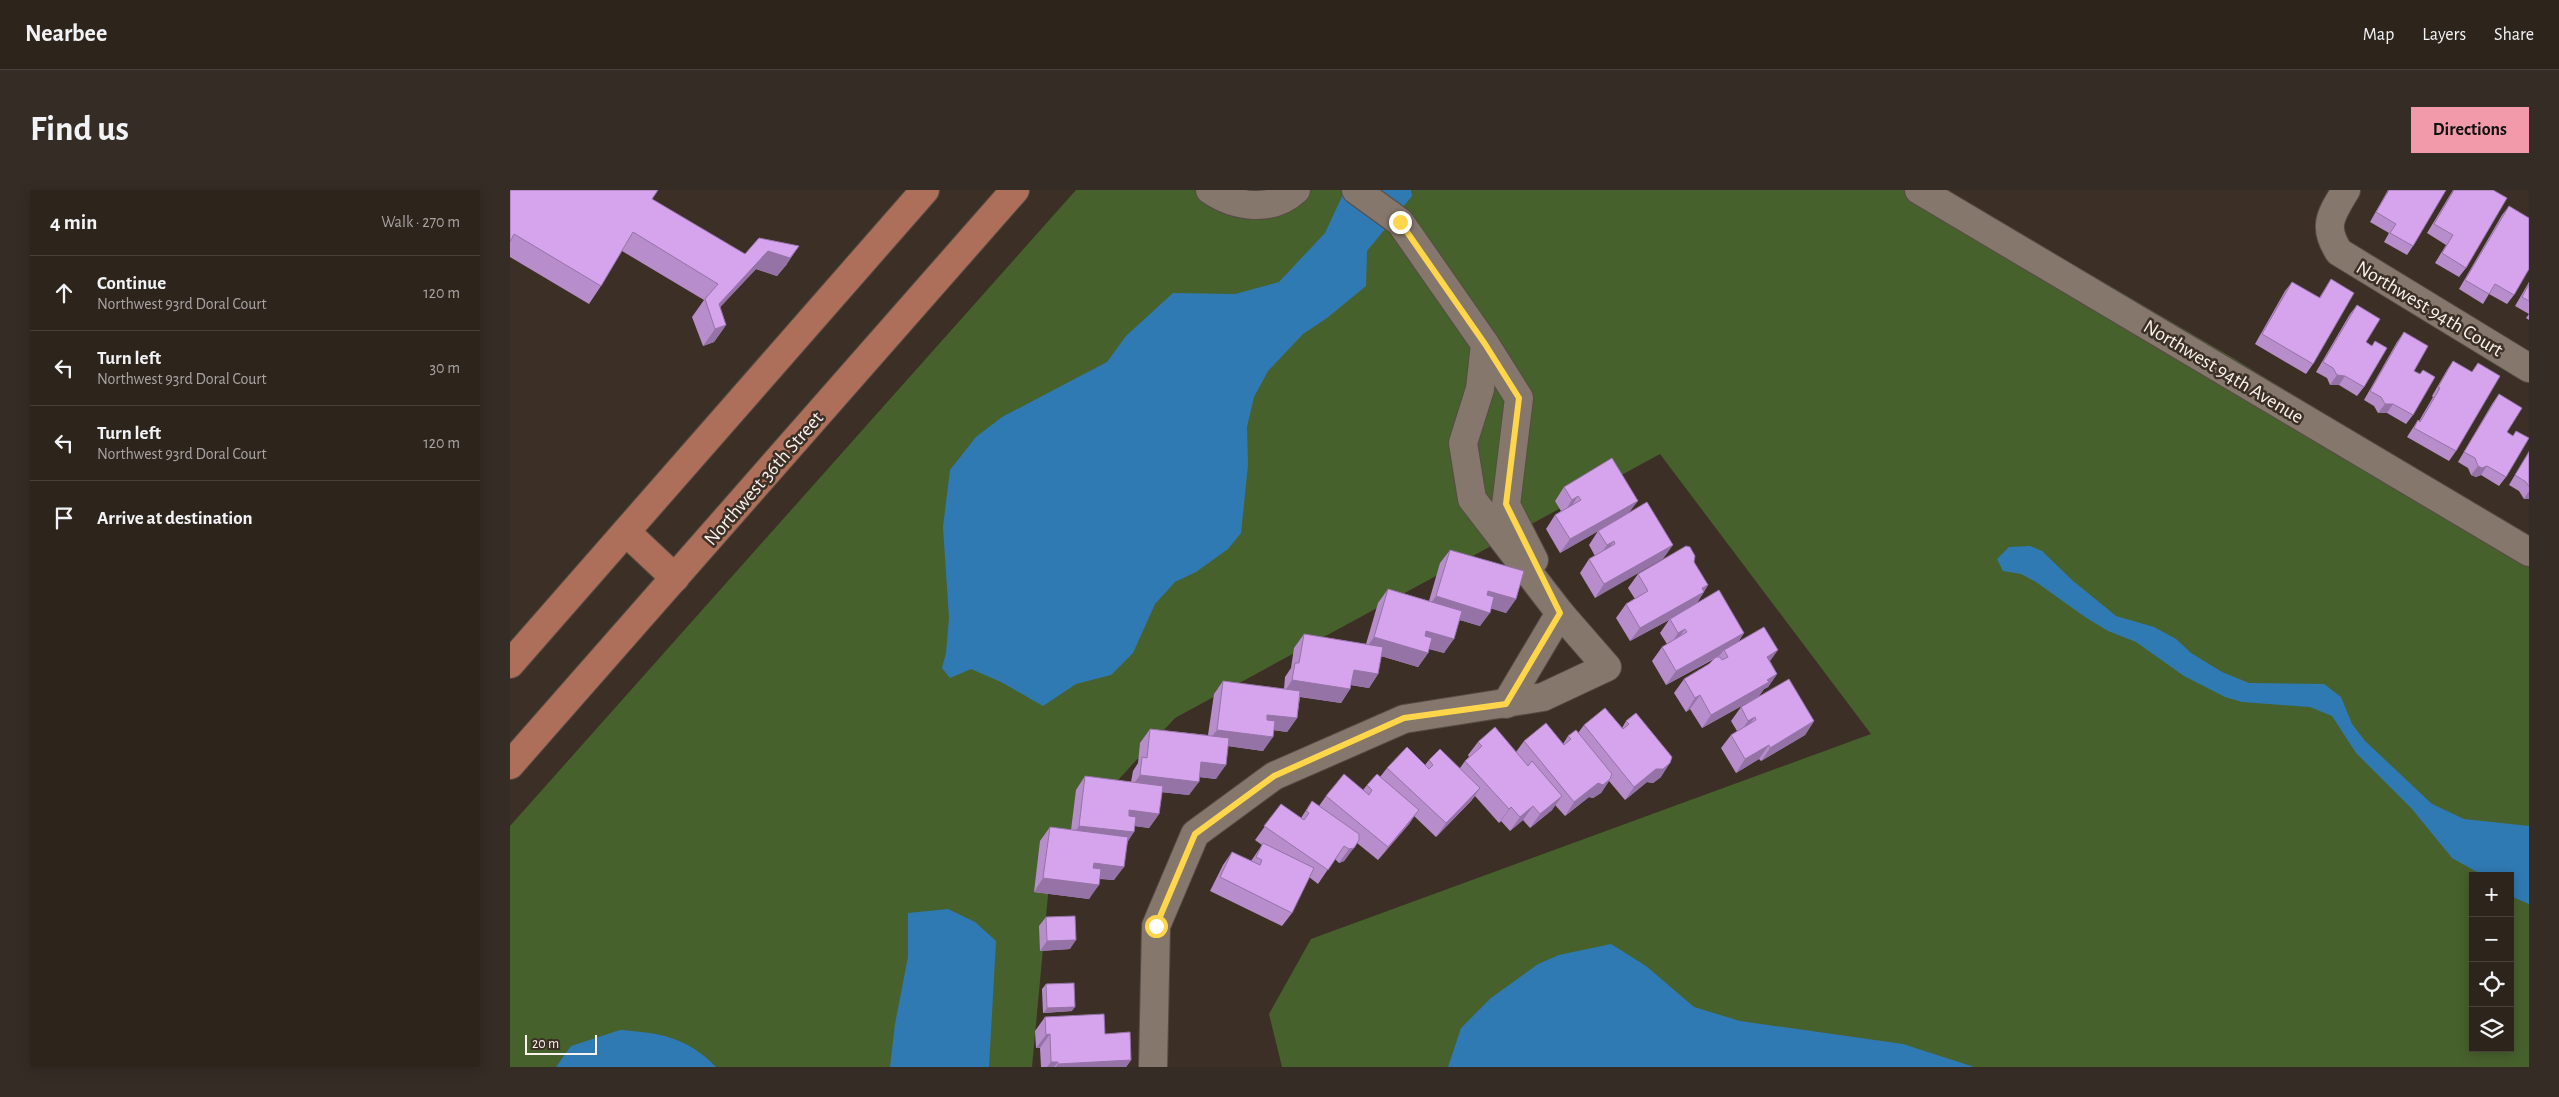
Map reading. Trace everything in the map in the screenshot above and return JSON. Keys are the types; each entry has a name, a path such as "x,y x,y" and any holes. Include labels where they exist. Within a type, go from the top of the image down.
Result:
{"main road":[{"path":"510,664 925,190"},
{"name":"Northwest 36th Street","path":"510,766 1015,190"},
{"path":"626,532 675,578"}],"street":[{"path":"1210,190 1224,200 1247,206 1270,204 1296,190"},
{"path":"1356,190 1400,222 1485,344 1519,398 1506,504 1560,613"},
{"name":"Northwest 94th Avenue","path":"1919,190 2529,552"},
{"name":"Northwest 94th Court","path":"2346,190 2329,224 2329,235 2339,252 2529,368"},
{"path":"1153,1067 1156,926 1195,834 1274,776 1404,718 1544,697 1607,667 1560,613 1472,499 1463,443 1480,389 1485,344"},
{"path":"1506,704 1560,613"}],"green space":[{"path":"1076,190 1946,190 2233,358 2529,540 2529,1067 1282,1067 1269,1014 1311,939 1871,734 1660,454 1175,718 1052,852 1032,1067 510,1067 510,826"}],"water":[{"path":"1345,190 1411,190 1412,196 1367,251 1366,286 1327,318 1303,334 1268,371 1254,397 1247,427 1248,465 1241,533 1228,549 1196,572 1175,582 1155,604 1133,653 1111,675 1076,684 1043,706 1001,682 971,669 950,678 942,668 946,653 949,618 943,527 950,470 976,437 1002,417 1107,362 1126,336 1173,293 1235,294 1279,282 1325,233"},
{"path":"2030,546 2042,551 2072,580 2116,616 2154,627 2176,639 2191,653 2222,672 2249,683 2324,684 2341,697 2352,724 2365,741 2432,804 2464,819 2529,826 2529,904 2514,898 2514,872 2477,872 2452,858 2412,809 2356,753 2332,716 2310,707 2242,702 2225,697 2184,676 2136,642 2108,631 2085,617 2036,582 2021,574 2003,571 1997,559 2009,547"},
{"path":"948,909 975,922 996,941 989,1067 890,1067 895,1024 908,957 908,913"},
{"path":"1611,944 1646,966 1694,1007 1740,1021 1903,1044 1974,1067 1448,1067 1461,1028 1491,998 1538,964 1559,955"},
{"path":"620,1030 672,1038 694,1049 716,1067 556,1067 571,1046"}],"building":[{"path":"510,190 658,190 652,199 745,254 759,238 799,246 790,258 768,251 719,304 726,325 715,329 705,299 718,284 633,232 601,286 514,234 510,242"},
{"path":"2389,190 2446,190 2413,246 2390,233 2396,224 2376,212"},
{"path":"2454,190 2493,190 2507,198 2466,268 2442,253 2453,235 2434,224"},
{"path":"2509,206 2529,218 2529,269 2514,295 2495,284 2489,294 2465,280"},
{"path":"2331,279 2354,293 2313,364 2262,334 2292,282 2320,298"},
{"path":"2529,284 2529,301 2522,297"},
{"path":"2357,305 2380,319 2366,342 2372,346 2375,341 2387,348 2364,387 2345,376 2337,375 2333,368 2323,362"},
{"path":"2404,332 2428,346 2414,371 2420,374 2423,370 2435,377 2413,415 2393,404 2385,404 2381,397 2370,391"},
{"path":"2453,361 2472,372 2478,363 2500,376 2456,451 2414,428 2418,420 2420,422 2440,388 2438,387"},
{"path":"2499,394 2522,408 2507,432 2513,436 2516,431 2529,438 2506,477 2487,466 2482,468 2478,466 2475,458 2464,452"},
{"path":"2529,452 2529,487 2526,482 2515,475"},
{"path":"1612,458 1638,501 1570,539 1555,515 1581,500 1578,496 1572,500 1564,487"},
{"path":"1647,502 1673,545 1604,584 1589,559 1615,544 1614,541 1607,545 1598,531"},
{"path":"1686,546 1690,547 1695,556 1694,562 1708,585 1702,588 1704,592 1640,628 1626,604 1648,591 1638,574"},
{"path":"1450,550 1524,571 1516,599 1488,591 1487,595 1494,597 1490,613 1436,596"},
{"path":"1388,589 1462,611 1454,639 1426,631 1425,636 1432,638 1428,653 1374,637"},
{"path":"1719,590 1744,633 1676,671 1662,647 1687,632 1685,629 1678,633 1670,619"},
{"path":"1764,627 1778,650 1767,657 1777,674 1767,680 1769,682 1711,715 1700,695 1695,698 1684,679 1709,664 1716,657 1720,657 1722,660 1728,657 1724,650"},
{"path":"1304,634 1383,647 1378,674 1354,670 1350,689 1292,680 1295,663 1299,663"},
{"path":"1789,679 1814,721 1770,748 1769,745 1745,759 1731,735 1756,720 1755,717 1748,721 1741,707"},
{"path":"1223,681 1300,691 1297,718 1267,715 1267,720 1275,721 1273,737 1217,730"},
{"path":"1605,708 1623,729 1629,724 1626,721 1636,713 1672,757 1670,763 1663,769 1656,769 1634,787 1584,725"},
{"path":"1546,723 1564,745 1571,739 1568,736 1576,730 1612,774 1610,779 1603,785 1598,783 1574,802 1524,741"},
{"path":"1495,727 1528,766 1532,761 1562,796 1540,814 1533,806 1520,817 1511,807 1509,809 1465,761 1482,746 1478,742"},
{"path":"1150,729 1229,738 1226,765 1201,762 1199,782 1140,775 1142,757 1147,758"},
{"path":"1407,747 1429,769 1433,765 1429,760 1440,749 1480,788 1446,823 1387,768"},
{"path":"1344,774 1369,795 1372,790 1367,785 1377,774 1419,810 1388,847 1326,796"},
{"path":"1085,776 1163,786 1159,814 1129,810 1129,816 1136,817 1134,832 1079,826"},
{"path":"1312,801 1359,834 1359,840 1354,848 1349,849 1344,846 1328,870 1264,826 1281,804 1304,820 1309,813 1306,811"},
{"path":"1050,827 1128,837 1124,867 1094,863 1093,868 1101,869 1099,885 1043,878"},
{"path":"1263,843 1314,868 1292,913 1220,877 1232,852 1260,865 1262,860 1256,857"},
{"path":"1075,916 1076,940 1047,941 1046,917"},
{"path":"1074,983 1075,1007 1047,1008 1046,984"},
{"path":"1104,1014 1105,1034 1130,1032 1131,1060 1058,1064 1058,1062 1051,1062 1050,1034 1046,1035 1045,1017"}],"route":[{"path":"1156,926 1195,834 1274,776 1404,718 1506,704 1560,613 1506,504 1519,398 1485,344 1400,222"}]}
